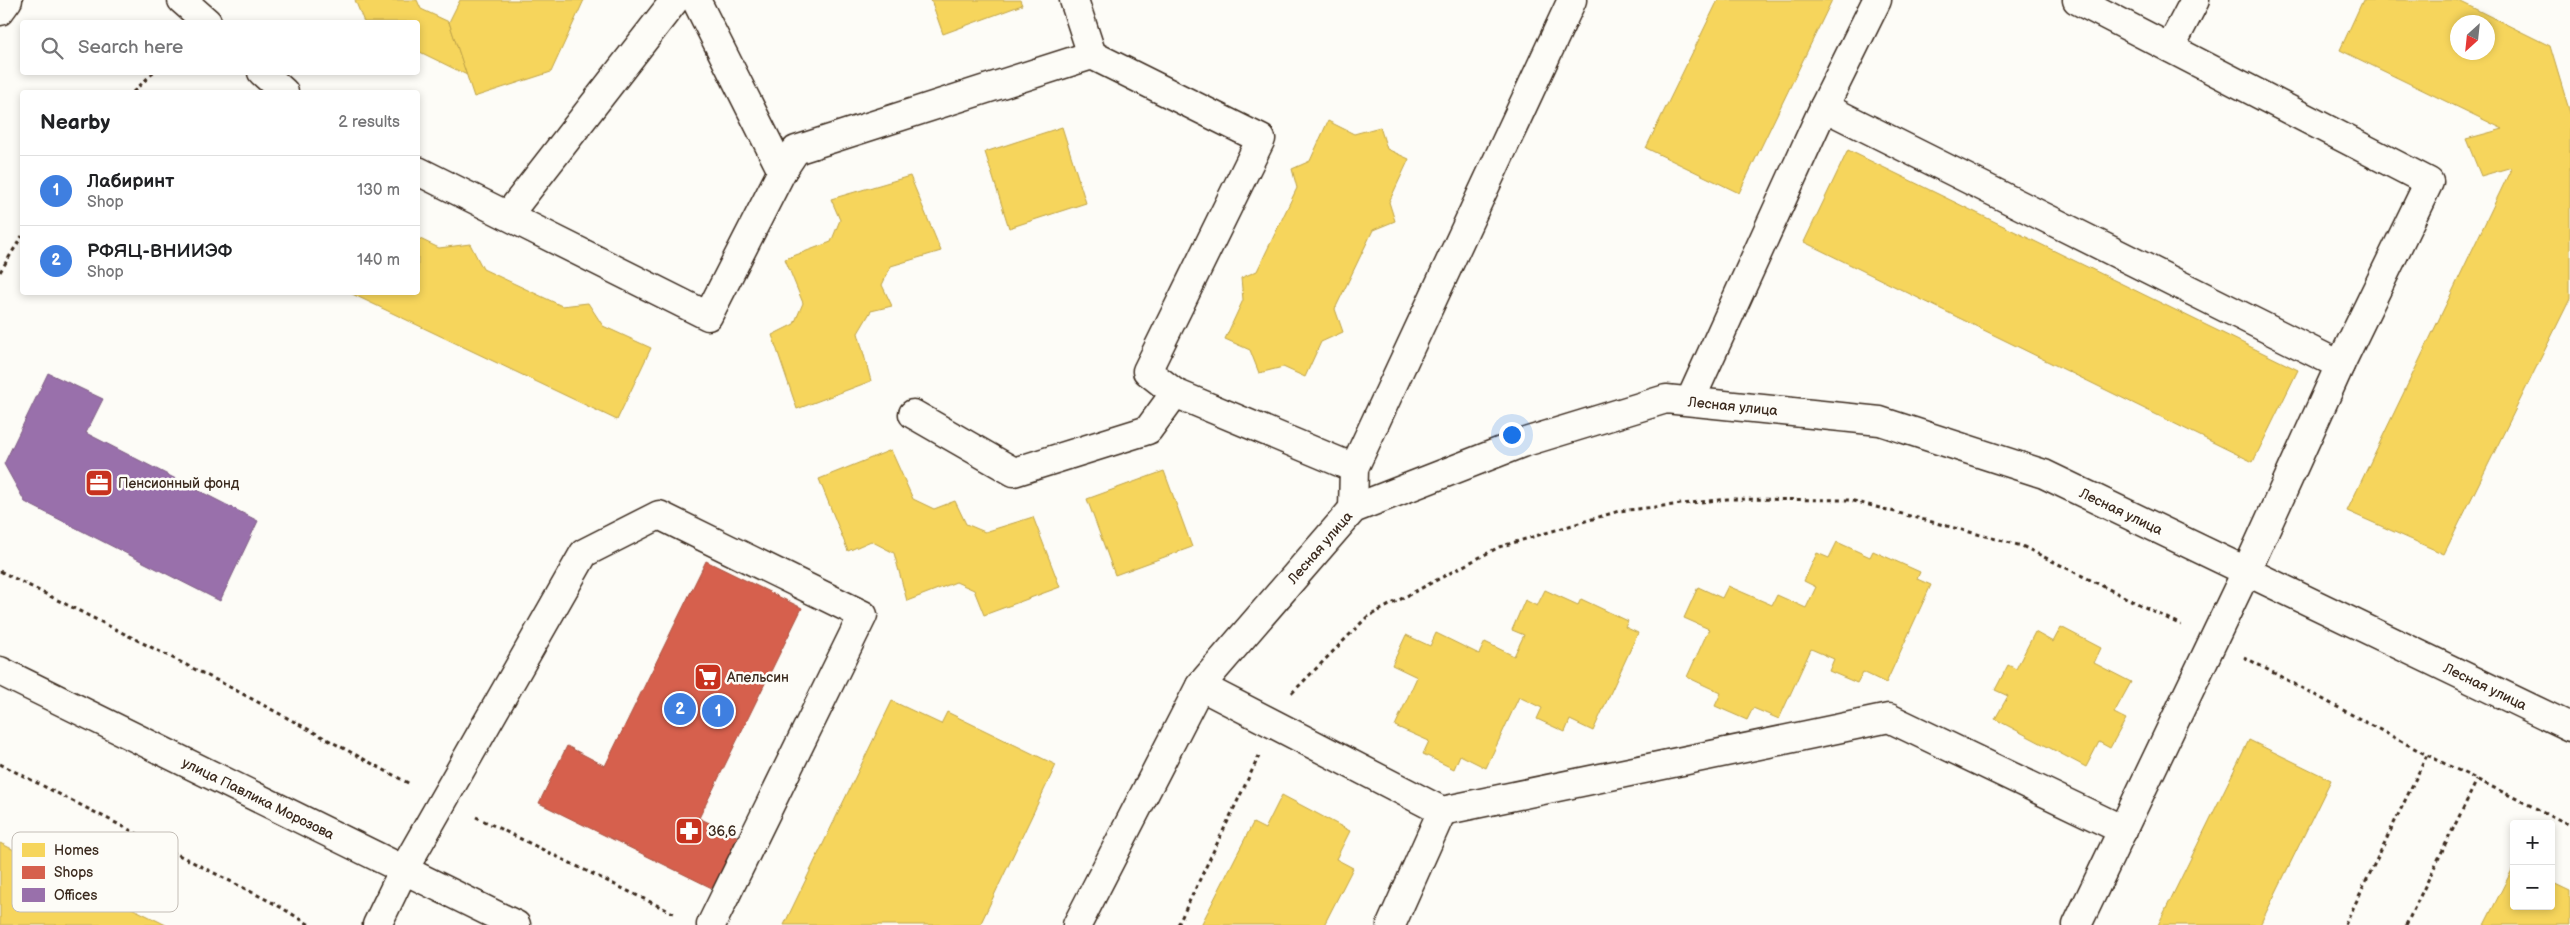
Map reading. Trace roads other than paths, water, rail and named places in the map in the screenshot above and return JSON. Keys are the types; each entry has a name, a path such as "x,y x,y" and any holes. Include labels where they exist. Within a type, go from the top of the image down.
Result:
{"street":[{"path":"0,11 8,0"},
{"path":"182,0 205,20"},
{"path":"508,215 676,0"},
{"path":"696,0 782,172"},
{"path":"1074,0 1092,55"},
{"path":"1352,508 1354,468 1572,0"},
{"path":"1690,401 1824,107 1877,0"},
{"path":"2077,0 2429,182 2340,365 2246,572 2077,925"},
{"path":"2170,48 2194,0"},
{"path":"420,172 708,316 782,172 796,150 1092,55 1261,139 1147,371 1175,393 1354,468"},
{"path":"265,75 282,90"},
{"path":"1824,107 2340,365"},
{"path":"913,414 1014,472 1148,430 1175,393"},
{"name":"Лесная улица","path":"1077,925 1200,686 1352,508 1522,443 1666,399 1880,421 2044,474 2570,727"},
{"path":"376,925 404,869 584,553 659,515 863,615 712,925"},
{"name":"улица Павлика Морозова","path":"0,671 516,925"},
{"path":"1200,686 1442,811 1889,718 2123,830"},
{"path":"1391,925 1442,811"}],"place":[{"name":"Пенсионный фонд","path":"99,483"},
{"name":"Апельсин","path":"708,677"},
{"name":"РФЯЦ-ВНИИЭФ","path":"680,709"},
{"name":"Лабиринт","path":"718,711"},
{"name":"36,6","path":"689,831"}]}
